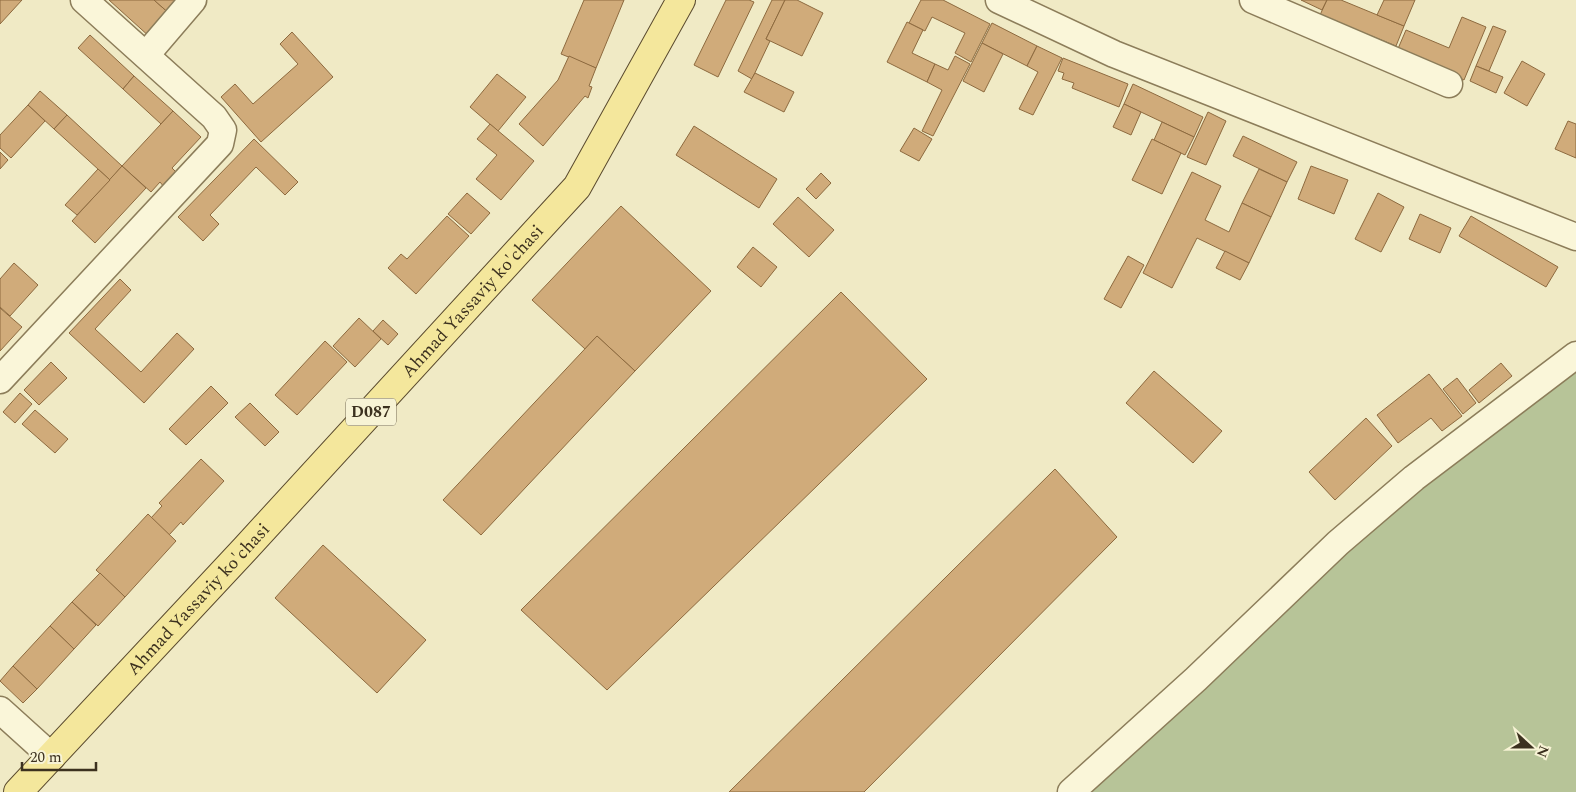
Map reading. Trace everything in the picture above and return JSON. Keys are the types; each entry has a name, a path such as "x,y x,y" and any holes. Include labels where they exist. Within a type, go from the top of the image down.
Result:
{"main road":[{"name":"Ahmad Yassaviy ko'chasi","path":"18,792 577,187 681,0"}],"street":[{"path":"0,379 220,144 223,130 214,117 84,0"},
{"path":"146,55 193,0"},
{"path":"999,0 1114,54 1576,236"},
{"path":"1253,0 1449,84"},
{"path":"1071,792 1196,679 1338,543 1414,478 1576,355"},
{"path":"0,710 52,757"}],"green space":[{"path":"1576,367 1576,792 1092,792 1349,544"}],"building":[{"path":"0,0 22,0 0,24"},
{"path":"109,0 154,0 171,15 151,38"},
{"path":"154,0 181,0 171,15"},
{"path":"584,0 624,0 596,68 561,54"},
{"path":"726,0 749,0 754,2 718,77 694,65"},
{"path":"772,0 785,0 766,39 770,41 752,79 738,71"},
{"path":"785,0 797,0 823,13 802,56 766,39"},
{"path":"921,0 943,0 990,24 971,62 955,53 965,33 932,17 925,31 909,23"},
{"path":"1301,0 1327,0 1322,10"},
{"path":"1327,0 1341,0 1404,26 1396,46 1320,15"},
{"path":"1384,0 1415,0 1404,26 1377,15"},
{"path":"1462,17 1486,27 1464,80 1397,51 1406,30 1449,48"},
{"path":"907,22 923,30 912,53 935,64 927,82 887,62"},
{"path":"992,23 1037,46 1027,66 982,43"},
{"path":"1493,26 1506,31 1489,71 1476,66"},
{"path":"292,32 333,77 261,142 221,97 235,84 253,104 298,64 280,44"},
{"path":"90,35 134,76 123,89 78,48"},
{"path":"982,43 1003,54 984,92 963,81"},
{"path":"1037,46 1062,58 1033,115 1019,109 1038,72 1027,66"},
{"path":"569,56 596,68 589,86 592,87 588,98 585,96 543,146 519,124 558,80"},
{"path":"955,56 970,64 933,136 922,131 942,90 927,82 935,64 948,70"},
{"path":"1063,58 1128,84 1119,107 1072,88 1074,83 1062,79 1064,73 1058,71"},
{"path":"1522,61 1545,74 1527,106 1504,93"},
{"path":"1476,66 1503,77 1496,93 1470,81"},
{"path":"755,73 794,92 784,112 744,92"},
{"path":"497,74 526,97 498,131 470,107"},
{"path":"134,76 173,111 161,124 123,89"},
{"path":"1133,84 1203,117 1194,137 1124,104"},
{"path":"40,91 67,115 54,129 28,105"},
{"path":"1124,104 1141,112 1131,135 1113,127"},
{"path":"28,105 45,121 11,158 0,148 0,135"},
{"path":"173,111 201,137 172,168 177,173 164,187 160,182 151,192 122,166"},
{"path":"1208,112 1226,121 1206,165 1187,157"},
{"path":"67,115 122,166 110,180 54,129"},
{"path":"1568,121 1576,124 1576,158 1555,149"},
{"path":"1162,122 1194,137 1185,155 1154,140"},
{"path":"490,124 534,161 501,200 476,179 497,155 477,139"},
{"path":"694,126 777,179 759,208 676,155"},
{"path":"914,128 932,139 919,161 900,151"},
{"path":"1243,136 1297,162 1287,182 1233,156"},
{"path":"254,139 298,182 285,195 256,167 210,215 219,224 203,241 178,217"},
{"path":"1152,139 1181,153 1162,194 1132,180"},
{"path":"0,152 8,160 0,169"},
{"path":"122,166 146,188 95,243 72,221"},
{"path":"1311,166 1348,180 1334,214 1298,199"},
{"path":"98,169 110,180 77,215 65,205"},
{"path":"1259,169 1287,182 1271,217 1242,203"},
{"path":"1192,172 1221,186 1205,220 1229,232 1242,203 1271,217 1249,263 1197,238 1172,288 1143,273"},
{"path":"821,173 831,183 816,199 806,189"},
{"path":"467,193 490,213 471,234 448,214"},
{"path":"1378,193 1404,207 1381,252 1355,239"},
{"path":"798,197 834,230 809,257 773,224"},
{"path":"621,206 711,291 635,371 597,336 585,349 532,300"},
{"path":"1420,214 1451,228 1440,253 1409,239"},
{"path":"447,216 469,236 416,294 388,268 401,254 407,259"},
{"path":"1471,216 1558,267 1546,287 1459,236"},
{"path":"753,247 777,267 761,287 737,267"},
{"path":"1225,251 1249,263 1240,280 1216,268"},
{"path":"1128,256 1144,265 1121,308 1104,299"},
{"path":"14,263 38,285 10,316 0,307 0,279"},
{"path":"120,279 131,290 95,329 141,372 177,333 194,349 144,403 69,333"},
{"path":"841,292 927,379 607,690 521,610"},
{"path":"0,308 22,327 0,351"},
{"path":"359,318 381,339 355,367 333,346"},
{"path":"383,320 398,334 388,345 373,331"},
{"path":"597,336 635,371 481,535 443,500"},
{"path":"325,341 347,362 297,415 275,395"},
{"path":"51,362 67,378 39,405 24,390"},
{"path":"1501,363 1512,376 1479,403 1469,390"},
{"path":"1154,371 1222,431 1193,463 1126,403"},
{"path":"1429,374 1462,416 1442,431 1431,418 1398,443 1377,415"},
{"path":"1457,378 1476,403 1463,414 1443,389"},
{"path":"211,386 228,403 186,445 169,429"},
{"path":"20,393 32,404 15,423 3,412"},
{"path":"250,403 279,432 265,446 235,417"},
{"path":"35,410 68,439 55,453 22,424"},
{"path":"1366,418 1392,446 1335,500 1309,472"},
{"path":"201,459 224,481 183,525 181,522 169,535 151,518 162,506 159,503"},
{"path":"1055,469 1117,537 864,792 729,792"},
{"path":"148,514 176,541 125,597 96,570"},
{"path":"323,545 426,640 377,693 275,598"},
{"path":"100,573 125,597 98,626 72,602"},
{"path":"72,602 96,625 74,649 50,626"},
{"path":"50,626 74,649 37,689 13,666"},
{"path":"13,666 37,689 23,703 0,681"}]}
